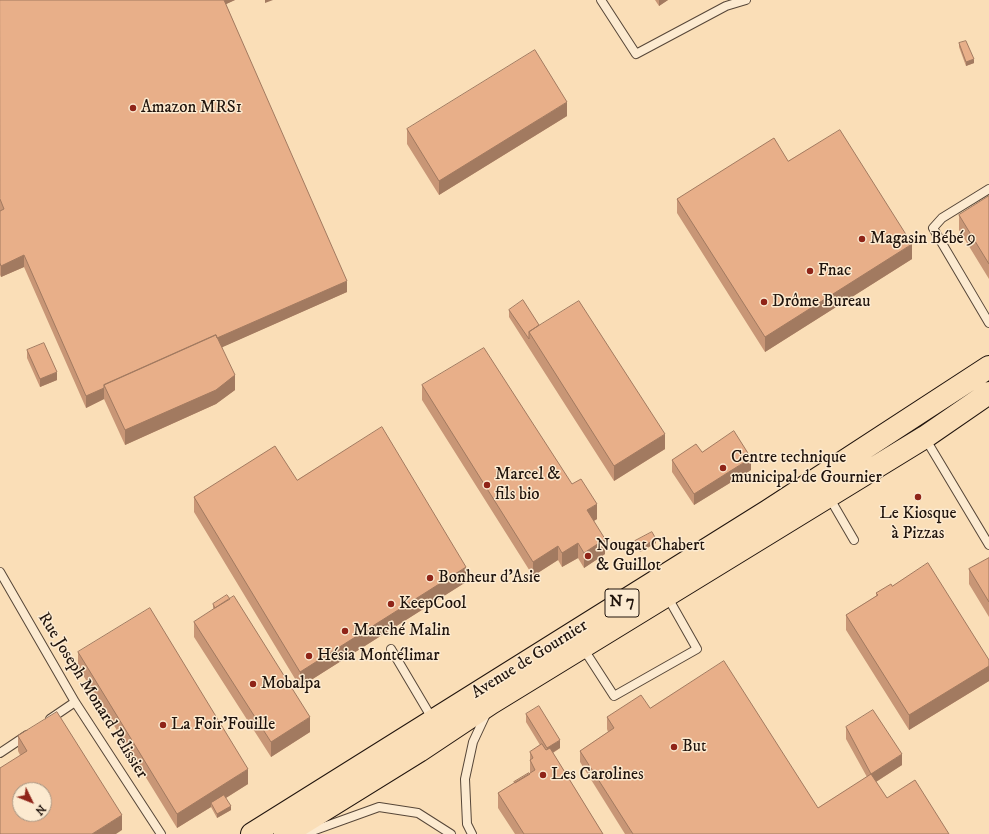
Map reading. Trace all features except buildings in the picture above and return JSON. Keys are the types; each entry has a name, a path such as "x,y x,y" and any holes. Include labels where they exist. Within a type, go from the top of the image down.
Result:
{"main road":[{"name":"Avenue de Gournier","path":"252,834 761,515 989,367"},
{"name":"Avenue de Gournier","path":"285,834 491,704 925,437 989,393"}],"lane":[{"path":"601,0 636,54 726,6 746,0"},
{"path":"989,189 942,218 933,228 989,322"},
{"path":"925,437 989,545"},
{"path":"829,496 854,540"},
{"name":"Rue Joseph Monard Pelissier","path":"0,572 75,702 161,834"},
{"path":"582,648 614,696 697,649 667,596"},
{"path":"391,648 434,721"},
{"path":"45,723 75,702"},
{"path":"472,834 467,824 465,779 473,742 491,704"},
{"path":"0,753 32,731"},
{"path":"304,834 379,807 418,813 451,834"}],"place":[{"name":"Amazon MRS1","path":"133,108"},
{"name":"Magasin Bébé 9","path":"862,239"},
{"name":"Fnac","path":"810,271"},
{"name":"Drôme Bureau","path":"764,302"},
{"name":"Centre technique municipal de Gournier","path":"723,468"},
{"name":"Marcel & fils bio","path":"487,485"},
{"name":"Le Kiosque à Pizzas","path":"918,497"},
{"name":"Nougat Chabert & Guillot","path":"588,556"},
{"name":"Bonheur d'Asie","path":"430,578"},
{"name":"KeepCool","path":"391,604"},
{"name":"Marché Malin","path":"345,631"},
{"name":"Hésia Montélimar","path":"309,656"},
{"name":"Mobalpa","path":"253,684"},
{"name":"La Foir'Fouille","path":"163,725"},
{"name":"But","path":"674,747"},
{"name":"Les Carolines","path":"543,775"}]}
